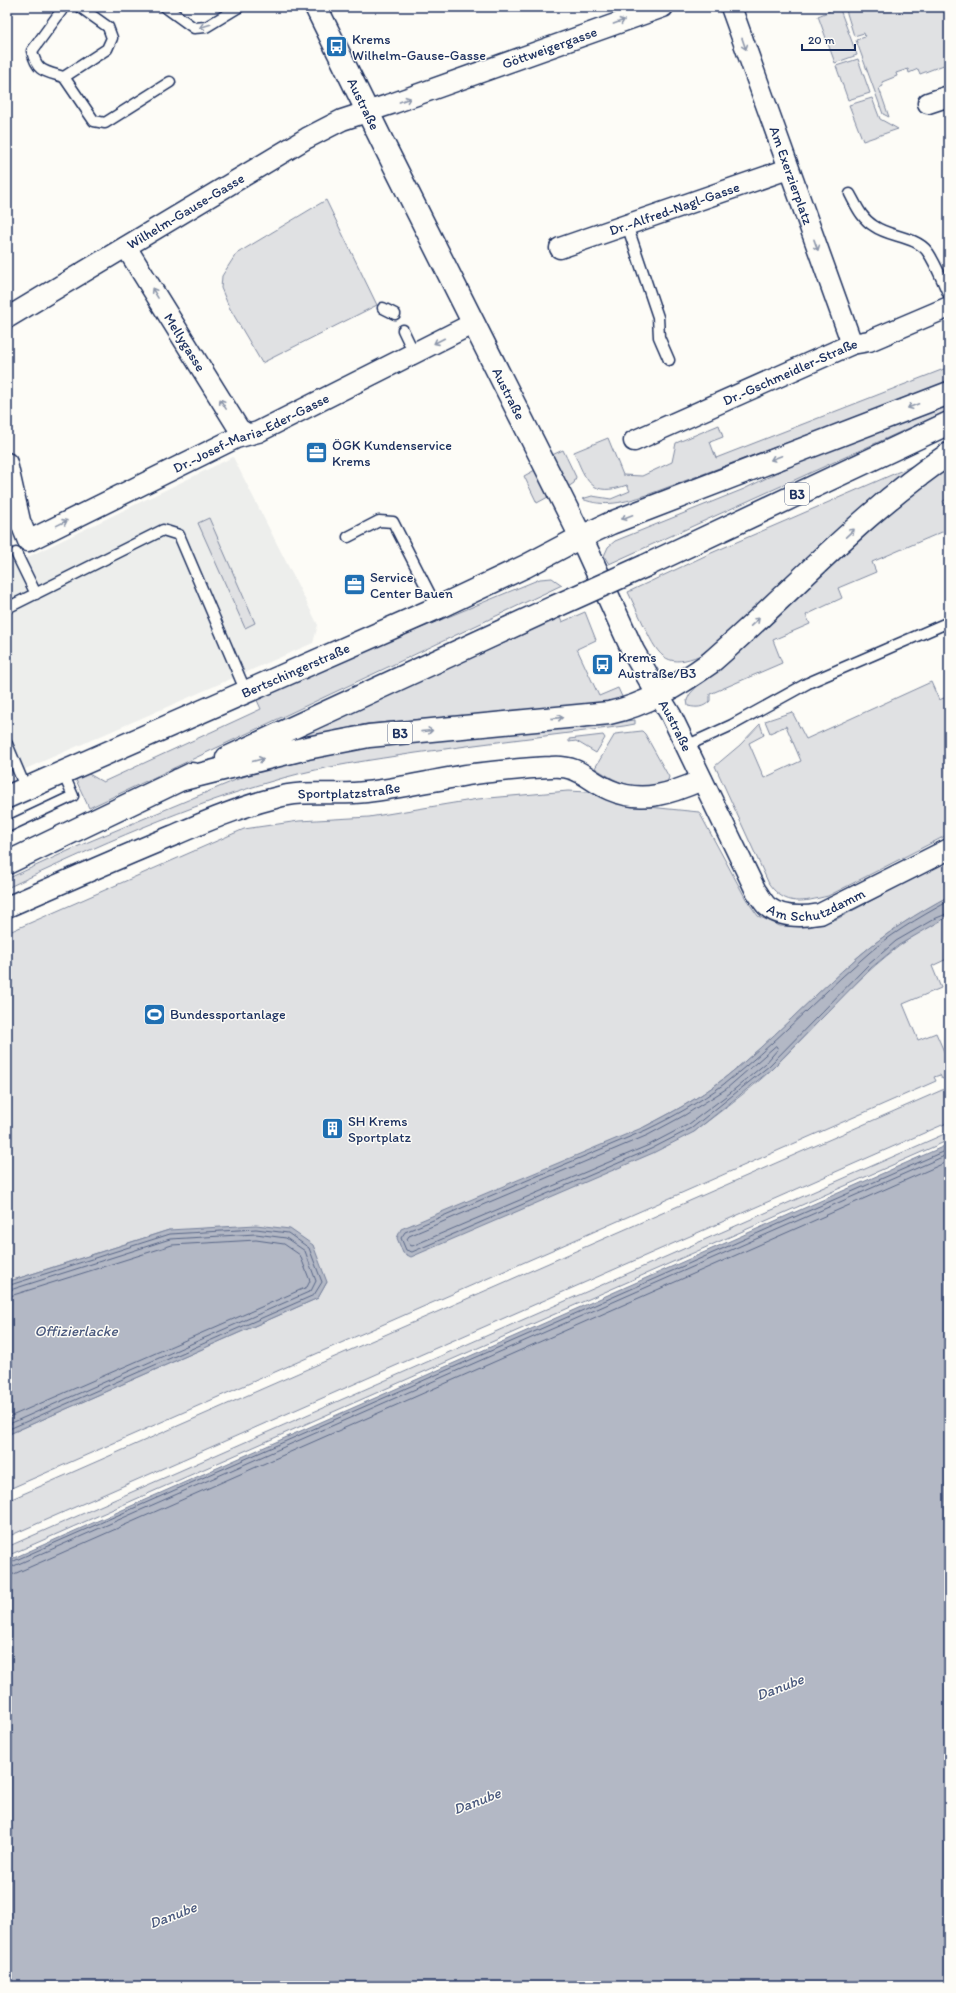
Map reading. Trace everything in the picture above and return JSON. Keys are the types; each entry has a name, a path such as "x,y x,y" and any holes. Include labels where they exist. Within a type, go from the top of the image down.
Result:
{"main road":[{"name":"Austraße","path":"316,7 581,537 633,651 658,694"},
{"name":"Bertschingerstraße","path":"17,793 437,608 526,566 611,523 949,392"},
{"name":"B3","path":"7,863 380,686 645,566 949,423"},
{"name":"B3","path":"645,566 949,440"},
{"path":"658,694 690,678 710,663 871,513 923,471 949,454"},
{"name":"B3","path":"180,780 307,748 369,736 609,713 633,707 658,694"}],"street":[{"name":"Göttweigergasse","path":"368,112 662,7"},
{"name":"Am Exerzierplatz","path":"731,7 852,344"},
{"path":"928,103 949,96"},
{"name":"Wilhelm-Gause-Gasse","path":"7,318 308,138 342,120 368,112"},
{"name":"Dr.-Alfred-Nagl-Gasse","path":"560,248 788,169"},
{"name":"Mellygasse","path":"126,247 239,428 247,434"},
{"name":"Dr.-Gschmeidler-Straße","path":"634,441 852,344 869,341 949,307"},
{"name":"Dr.-Josef-Maria-Eder-Gasse","path":"22,547 247,434 258,432 474,323"},
{"path":"7,463 20,521 22,547"},
{"name":"Austraße","path":"658,694 686,746 702,780"},
{"name":"Sportplatzstraße","path":"7,907 228,813 283,796 298,793 364,792 474,774 552,767 570,767 587,775 610,790 630,796 656,796 681,789 702,780"},
{"name":"Am Schutzdamm","path":"702,780 756,891 767,906 783,914 804,917 820,914 949,849"}],"lane":[{"path":"64,7 32,51 35,64 45,72 64,77 94,121 105,123 170,82"},
{"path":"64,77 107,49 112,38 108,27 80,7"},
{"path":"165,7 194,28 206,27 239,7"},
{"path":"850,194 861,215 874,226 893,235 910,240 926,250 949,295"},
{"path":"627,225 658,317 660,337 669,360"},
{"path":"383,308 396,314"},
{"path":"403,330 414,353"},
{"path":"348,536 379,521 393,522 437,608"},
{"path":"7,608 163,530 172,532 179,535 246,692"},
{"path":"22,547 36,594"},
{"path":"686,746 732,724 808,683 949,622"},
{"path":"7,744 17,793"},
{"path":"7,827 73,796 63,773"}],"shaded area":[{"path":"829,7 839,7 857,55 835,63 818,16 830,11"},
{"path":"845,7 949,7 949,63 920,74 918,69 909,73 908,69 896,73 897,76 882,82 883,86 879,88 889,117 883,114 856,40 865,37 864,33 854,36"},
{"path":"858,59 870,93 848,100 836,66"},
{"path":"872,98 880,119 898,129 863,141 849,105"},
{"path":"326,200 377,305 262,363 229,307 221,288 222,276 236,254"},
{"path":"949,367 949,382 647,495 623,502 607,504 590,502 582,499 592,496 611,499 630,491 627,485 615,489 598,488 587,479 578,462 574,452 608,438 623,475 642,476 672,462 676,443 719,425 723,437 710,442 716,458"},
{"path":"949,402 949,410 609,564 604,556 608,547 615,541 744,489 797,463"},
{"path":"563,450 576,477 574,483 568,487 552,455"},
{"path":"233,457 318,625 313,643 7,777 7,563 16,559 17,563"},
{"path":"912,466 706,653 685,660 670,660 658,651 652,643 628,592 709,554"},
{"path":"949,466 949,498 943,501 944,504 949,502 949,529 872,562 876,572 838,588 842,598 806,615 810,624 773,640 782,663 710,694 710,701 702,706 688,706 687,700 690,694 700,683 877,520"},
{"path":"535,470 548,497 537,503 524,476"},
{"path":"209,518 255,623 245,628 198,523"},
{"path":"552,578 562,585 89,808 75,778 87,773 103,782 261,709 256,698 324,668 540,579"},
{"path":"585,612 596,640 577,649 599,696 618,688 623,699 605,704 366,724 304,738 302,734 560,618 562,622"},
{"path":"931,682 939,700 949,696 949,834 828,896 811,900 796,901 782,896 775,891 769,884 715,766 740,745 760,724 764,735 749,743 764,778 801,761 786,726 770,733 765,721 792,712 806,739"},
{"path":"635,720 635,724 624,726 416,753 332,767 283,778 212,801 143,827 7,888 7,879 81,845 250,774 309,757 370,746"},
{"path":"642,731 669,777 667,783 646,786 629,785 613,779 595,768 615,734"},
{"path":"603,735 605,738 596,753 576,741 569,742 569,739"},
{"path":"568,791 588,792 629,805 699,812 746,899 758,916 780,926 809,927 837,919 949,859 949,896 880,939 859,956 774,1035 713,1087 694,1100 644,1127 694,1132 744,1094 772,1069 854,985 876,965 898,947 923,930 949,916 949,958 932,966 941,988 903,1004 918,1040 936,1033 949,1063 949,1076 942,1079 940,1075 934,1077 936,1081 7,1490 7,1435 318,1298 327,1282 169,1230 7,1282 7,933 244,829 299,821 369,817 478,799"},
{"path":"949,1087 949,1122 7,1537 7,1501"},
{"path":"949,1132 949,1140 7,1556 7,1547"}],"water":[{"path":"949,896 949,916 899,945 871,968 772,1069 694,1132 653,1153 411,1257 403,1253 397,1238 401,1229 644,1127 694,1100 740,1065 842,971 880,939 925,909"},
{"name":"Danube","path":"949,1144 949,1986 7,1986 7,1561"},
{"name":"Offizierlacke","path":"256,1225 290,1229 313,1245 327,1282 318,1298 7,1435 7,1282 169,1230"}],"place":[{"name":"Krems Wilhelm-Gause-Gasse","path":"336,47"},
{"name":"ÖGK Kundenservice Krems","path":"317,453"},
{"name":"Service Center Bauen","path":"355,585"},
{"name":"Krems Austraße/B3","path":"603,665"},
{"name":"Bundessportanlage","path":"154,1014"},
{"name":"SH Krems Sportplatz","path":"332,1129"}]}
